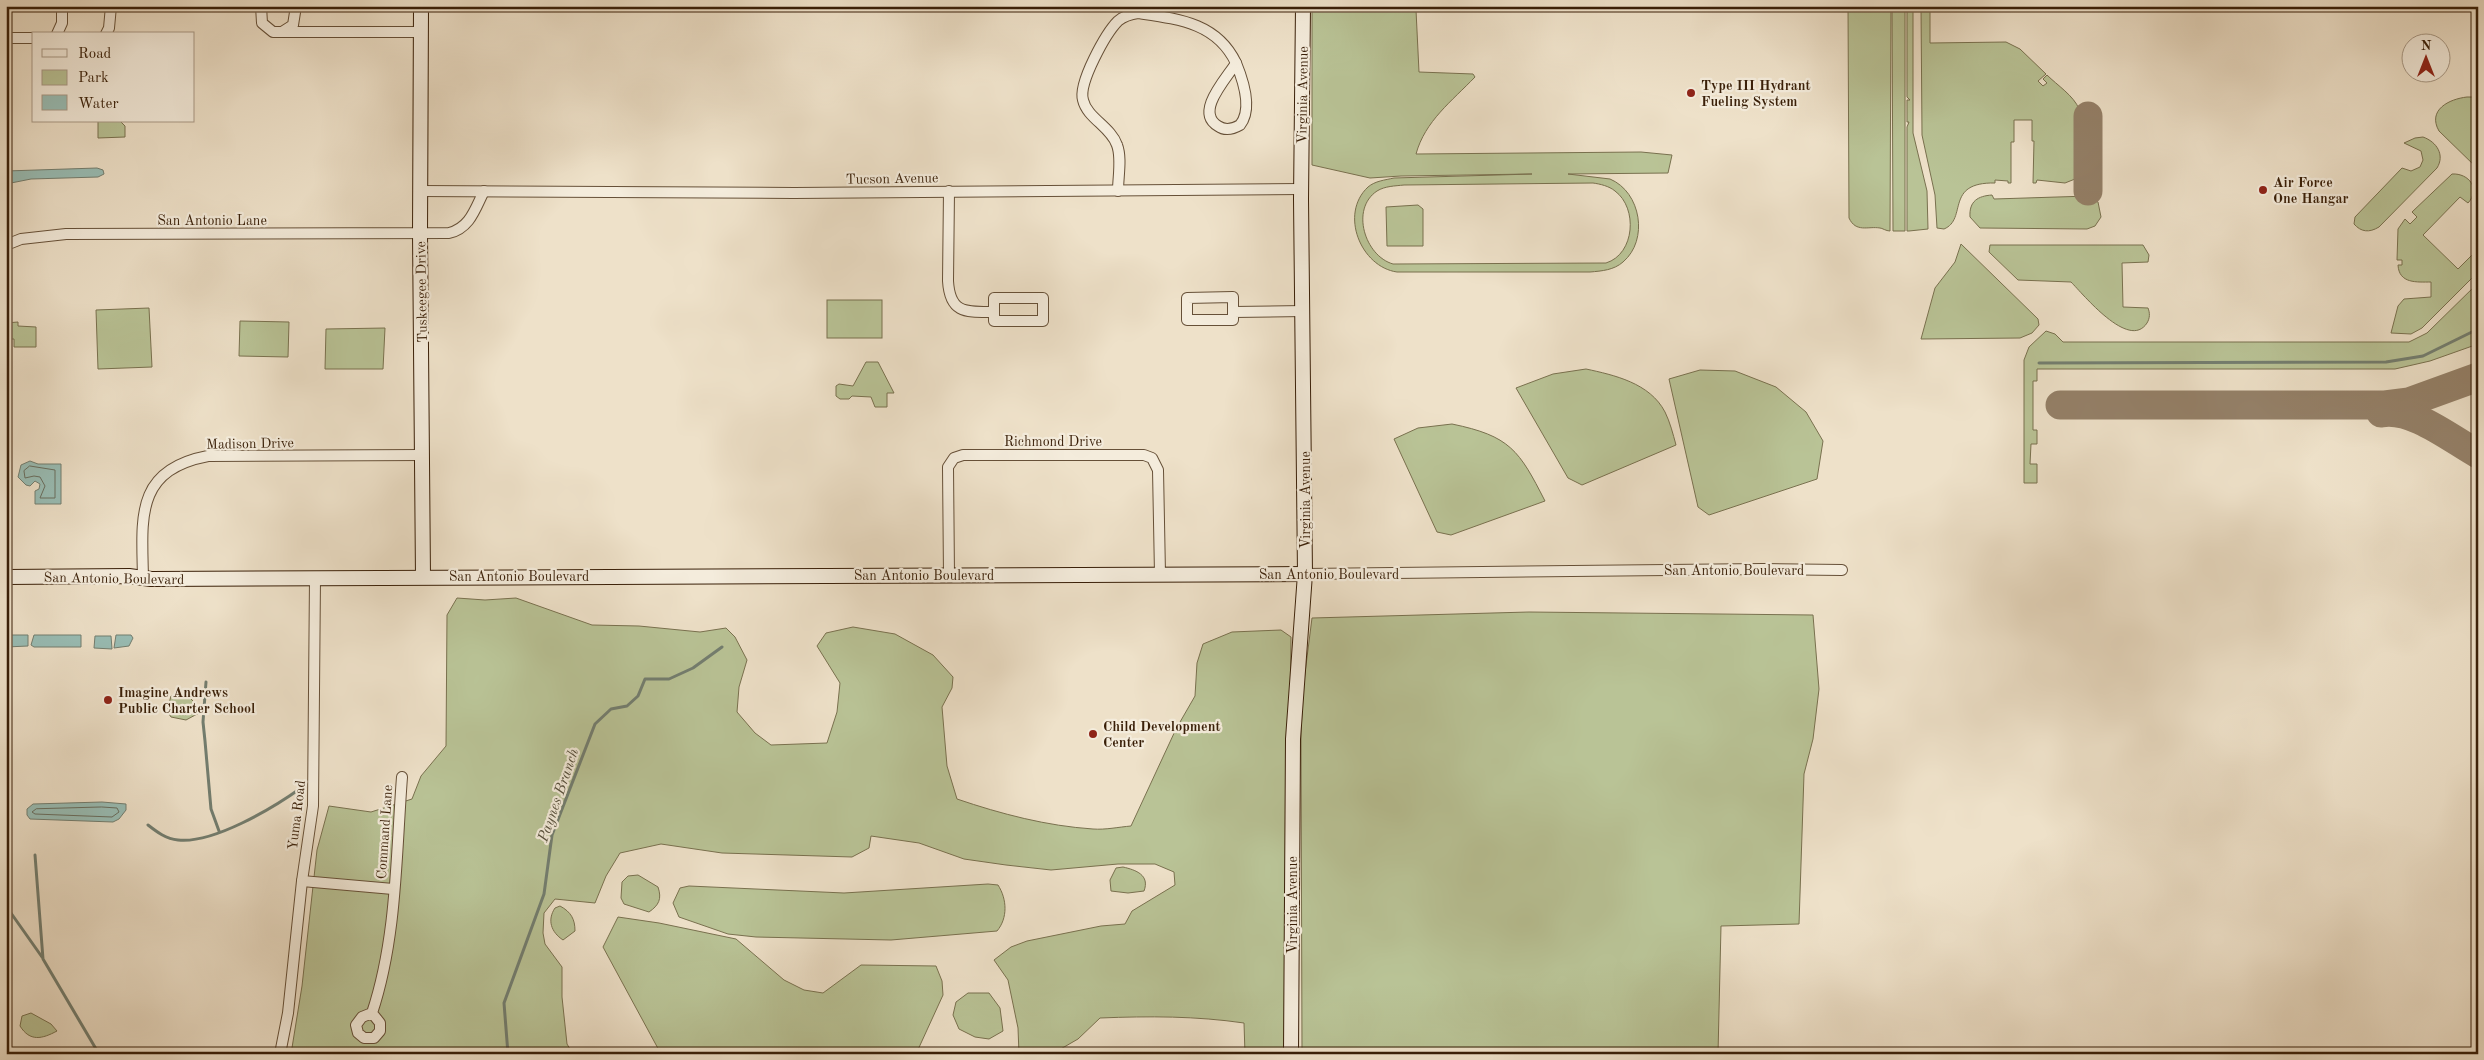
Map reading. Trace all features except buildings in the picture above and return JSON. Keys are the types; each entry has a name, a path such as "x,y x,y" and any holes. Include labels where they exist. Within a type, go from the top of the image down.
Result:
{"street":[{"path":"59,32 62,23 62,6"},
{"path":"107,32 110,28 111,6"},
{"path":"260,6 261,19 264,26 278,33 421,32"},
{"path":"278,33 287,30 293,25 296,19 296,6"},
{"name":"Tuskeegee Drive","path":"421,6 420,233 423,577"},
{"name":"Virginia Avenue","path":"1291,1054 1293,739 1305,574 1304,311 1301,189 1303,6"},
{"path":"1118,191 1117,145 1087,108 1082,100 1082,90 1088,72 1112,28 1119,20 1129,14 1138,12 1198,25 1214,33 1224,43 1236,63 1243,83 1245,115 1235,127 1224,129 1218,127 1210,119 1209,106 1236,63"},
{"path":"6,38 32,38"},
{"name":"Tucson Avenue","path":"421,190 794,193 949,190 1301,189"},
{"path":"949,190 948,281 950,299 956,306 965,311 994,312"},
{"path":"420,233 449,233 460,230 466,224 484,191"},
{"name":"San Antonio Lane","path":"6,245 21,239 66,234 420,233"},
{"path":"1233,297 1233,312 1233,320 1187,320 1187,298 1233,297"},
{"path":"994,298 1043,298 1043,321 994,321 994,312 994,298"},
{"path":"1233,312 1304,311"},
{"name":"Madison Drive","path":"142,579 142,525 146,501 160,478 173,467 189,460 208,456 422,455"},
{"name":"Richmond Drive","path":"949,575 948,467 954,458 963,455 1144,455 1152,458 1158,470 1160,574"},
{"name":"San Antonio Boulevard","path":"6,577 129,576 142,579 1842,570"},
{"name":"Yuma Road","path":"280,1054 288,1013 302,881 315,785 315,578"},
{"name":"Command Lane","path":"372,1013 381,984 393,889 402,777"},
{"name":"Command Lane","path":"302,881 393,889"}],"green space":[{"path":"1312,6 1408,6 1416,10 1419,72 1473,74 1475,77 1433,121 1420,142 1416,154 1641,152 1672,155 1668,173 1568,174 1610,179 1621,185 1635,205 1638,217 1636,242 1631,253 1616,267 1590,272 1397,272 1384,268 1373,260 1364,250 1358,238 1355,211 1359,198 1368,187 1377,182 1394,178 1532,174 1370,178 1312,165","holes":["1593,183 1615,191 1627,208 1630,219 1628,241 1616,258 1606,263 1393,264 1375,252 1364,231 1364,209 1369,199 1377,191 1387,187 1404,185"]},
{"path":"1848,6 1891,6 1890,231 1880,228 1855,226 1849,218"},
{"path":"1892,6 1905,6 1905,231 1893,231"},
{"path":"1907,6 1913,6 1913,133 1927,191 1928,229 1909,231 1907,231 1907,127 1909,122 1907,122 1907,100 1910,100 1907,97"},
{"path":"1921,6 1930,6 1930,43 2006,42 2020,49 2046,74 2038,81 2043,86 2047,83 2043,79 2047,75 2077,104 2081,116 2082,135 2079,167 2075,179 2065,183 2037,180 2036,183 2033,183 2034,141 2032,141 2032,120 2014,120 2014,142 2011,142 2011,183 1995,180 1995,183 1979,184 1969,188 1959,202 1951,224 1944,229 1937,228 1935,195 1922,135"},
{"path":"2478,97 2478,169 2439,131 2436,124 2436,117 2442,107 2453,100"},
{"path":"98,122 121,122 125,126 125,137 98,138"},
{"path":"2423,137 2436,146 2440,154 2437,168 2379,227 2369,231 2359,229 2354,224 2355,217 2402,168 2411,171 2420,167 2423,160 2421,151 2404,143"},
{"path":"2452,174 2458,174 2468,179 2473,187 2472,198 2468,203 2460,197 2423,235 2458,269 2478,249 2478,272 2422,328 2411,334 2391,333 2398,306 2404,299 2431,297 2431,282 2410,281 2405,279 2399,271 2398,265 2402,265 2402,260 2397,260 2398,229 2405,219 2410,224 2417,217 2412,212"},
{"path":"1992,195 1994,199 2089,196 2098,202 2101,217 2095,226 2087,229 1980,228 1970,217 1971,207 1975,200"},
{"path":"1418,205 1423,209 1423,246 1387,246 1386,207"},
{"path":"1961,244 2038,319 2039,325 2032,333 2020,338 1921,339 1935,288 1955,262"},
{"path":"1990,245 2143,245 2149,255 2148,262 2122,263 2123,307 2148,308 2148,321 2139,330 2129,330 2107,318 2071,282 2018,280 1989,252"},
{"path":"2478,283 2478,344 2430,361 2395,369 2037,369 2037,381 2033,381 2033,430 2037,430 2037,444 2031,444 2030,464 2037,464 2037,483 2024,483 2024,360 2029,347 2046,331 2055,334 2063,342 2409,342 2427,333"},
{"path":"827,300 882,300 882,338 827,338"},
{"path":"149,308 152,367 98,369 96,310"},
{"path":"240,321 289,322 288,357 239,356"},
{"path":"18,322 18,326 36,327 36,347 14,347 14,339 6,339 6,323"},
{"path":"385,328 383,369 325,369 326,329"},
{"path":"866,362 878,362 894,393 887,393 887,407 875,407 871,397 852,396 849,399 840,399 836,396 836,386 839,384 853,386"},
{"path":"1586,369 1630,382 1650,394 1665,412 1676,445 1582,485 1568,478 1516,388 1553,374"},
{"path":"1700,370 1735,371 1776,387 1806,412 1823,441 1817,479 1709,515 1698,507 1669,379"},
{"path":"1452,424 1487,434 1500,440 1510,448 1528,469 1545,501 1451,535 1437,532 1394,439 1418,428"},
{"path":"457,598 485,600 516,598 592,625 639,626 700,632 726,628 735,637 747,660 739,687 737,712 755,733 771,745 827,743 837,712 840,683 817,646 826,633 853,627 895,634 933,655 953,677 952,688 942,707 947,766 957,799 990,810 1024,818 1059,825 1098,829 1131,826 1176,729 1195,696 1197,663 1203,644 1232,632 1281,630 1291,637 1286,1054 1245,1054 1244,1023 1208,1019 1154,1017 1100,1018 1078,1039 1052,1054 1019,1054 1018,1028 1008,980 994,960 1011,947 1027,941 1101,926 1125,924 1132,911 1175,885 1174,872 1155,864 1118,864 1051,870 1006,865 964,859 919,843 871,836 869,848 852,857 722,853 661,844 620,853 606,876 595,903 555,899 544,913 543,933 545,944 562,967 562,997 567,1044 573,1054 291,1054 302,986 317,850 329,806 371,812 412,799 421,776 446,746 447,615"},
{"path":"1529,612 1813,615 1819,689 1813,739 1804,774 1799,924 1721,926 1718,1054 1302,1054 1301,733 1303,689 1312,618"},
{"path":"171,696 190,698 200,708 199,713 186,720 171,717 167,711"},
{"path":"1123,867 1141,874 1145,881 1144,891 1128,893 1111,891 1110,880 1116,868"},
{"path":"638,875 658,887 659,901 649,912 624,904 621,898 622,882 628,876"},
{"path":"988,884 998,885 1005,902 1005,914 997,931 891,940 756,937 728,934 679,917 673,903 680,888 689,886 844,893"},
{"path":"560,906 570,913 575,927 575,931 563,940 553,930 551,921 555,908"},
{"path":"618,917 659,923 736,939 784,980 804,990 823,993 861,965 936,966 942,981 943,995 916,1054 661,1054 603,947"},
{"path":"968,993 989,993 1000,1008 1003,1031 989,1039 975,1037 959,1029 953,1015 956,1002"},
{"path":"31,1013 51,1024 57,1031 37,1038 28,1035 20,1026 22,1016"},
{"path":"958,1049 976,1049 983,1054 953,1054"}],"water":[{"path":"97,168 103,170 104,174 98,177 31,179 6,184 6,171"},
{"path":"30,461 38,464 61,464 61,504 35,504 35,491 39,489 40,484 35,481 30,486 26,485 18,477 21,465"},
{"path":"6,635 28,635 28,646 6,647"},
{"path":"34,635 81,635 81,647 34,647 31,645"},
{"path":"116,635 131,635 133,638 129,646 114,648"},
{"path":"95,636 111,636 112,649 94,648"},
{"path":"102,802 126,804 126,810 119,819 113,822 30,819 27,815 27,809 33,804"}],"waterway":[{"path":"2039,363 2386,362 2423,356 2478,329"},
{"name":"Paynes Branch","path":"508,1054 504,1003 544,894 552,835 595,724 611,709 627,706 638,696 645,679 669,679 693,668 722,647"},
{"path":"206,682 203,722 211,809 219,831"},
{"path":"148,825 170,838 192,840 225,831 242,823 301,788"},
{"path":"35,855 43,959 99,1054"},
{"path":"6,906 42,957"}],"taxiway":[{"path":"2088,116 2088,191"},
{"path":"2060,405 2385,405 2409,402 2478,377"},
{"path":"2381,413 2393,412 2418,419 2478,454"}],"place":[{"name":"Type III Hydrant Fueling System","path":"1691,93"},
{"name":"Air Force One Hangar","path":"2263,190"},
{"name":"Imagine Andrews Public Charter School","path":"108,700"},
{"name":"Child Development Center","path":"1093,734"}]}
